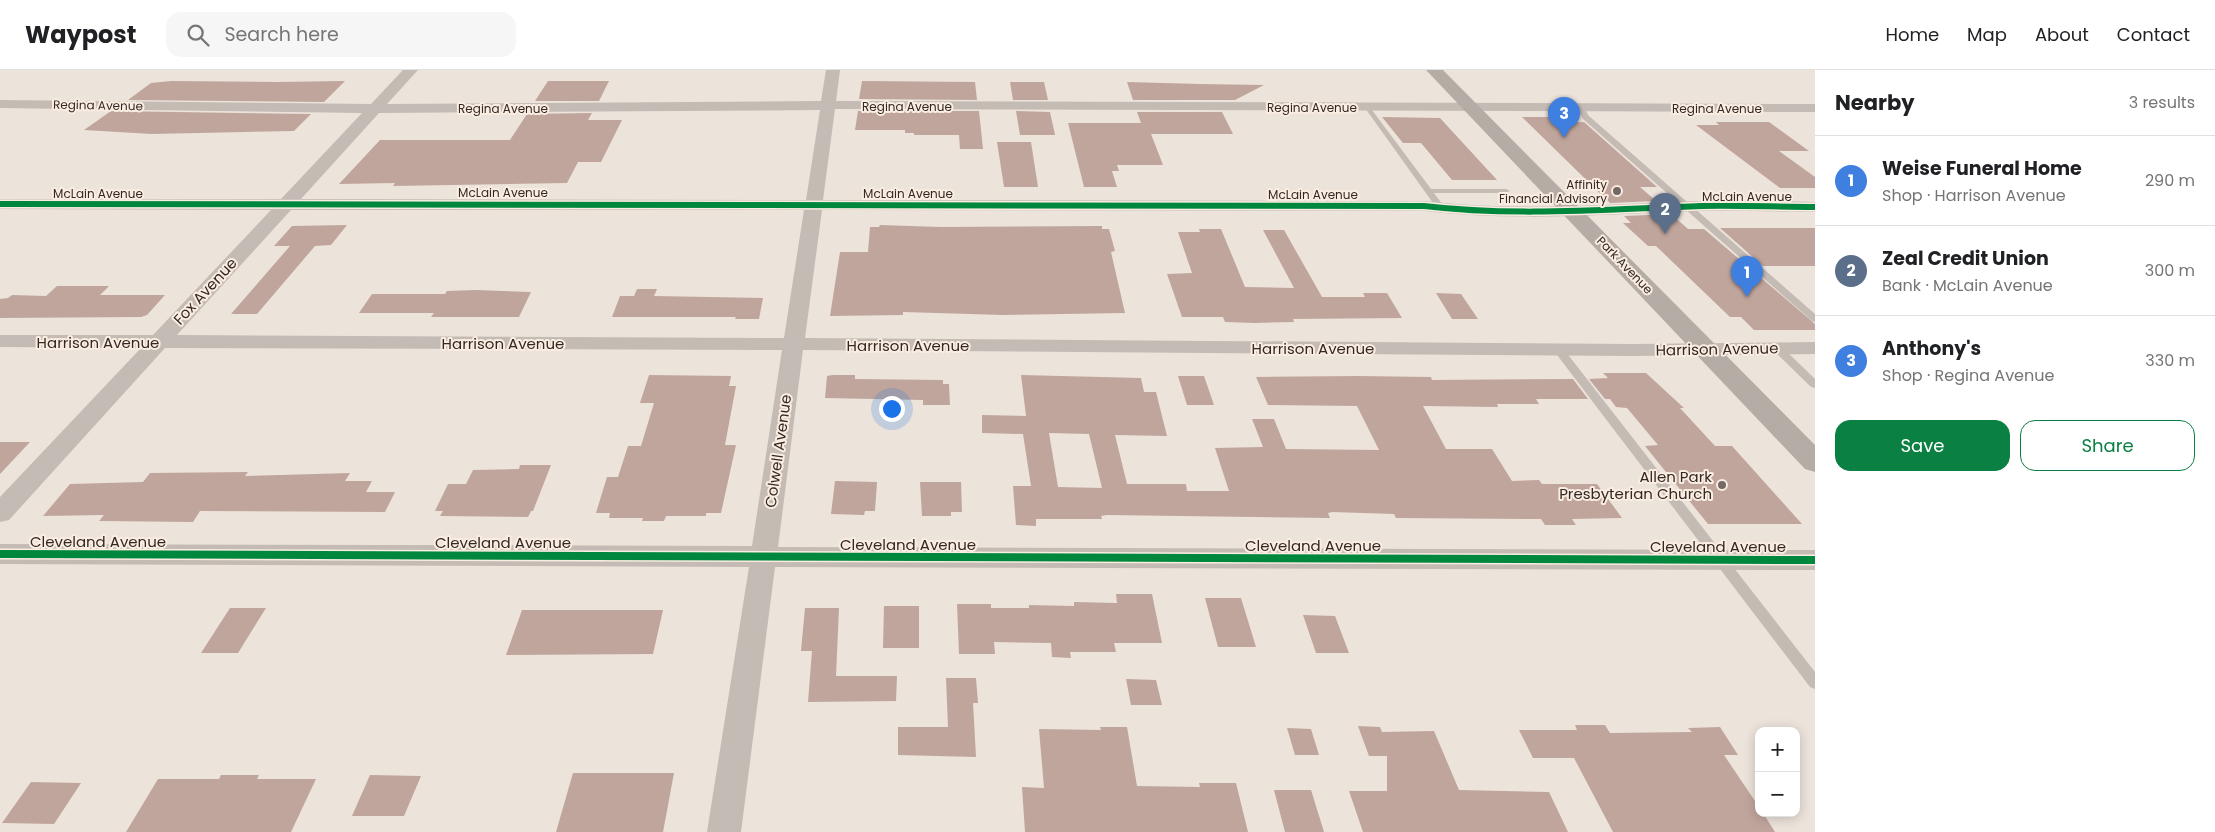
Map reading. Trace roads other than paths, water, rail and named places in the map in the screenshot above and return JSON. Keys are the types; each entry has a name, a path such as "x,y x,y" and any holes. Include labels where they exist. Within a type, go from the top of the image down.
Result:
{"street":[{"name":"Fox Avenue","path":"0,513 411,70"},
{"name":"Colwell Avenue","path":"724,832 812,204 833,70"},
{"name":"Park Avenue","path":"1434,70 1815,462"},
{"name":"Regina Avenue","path":"0,104 375,108 828,105 1815,108"},
{"name":"McLain Avenue","path":"0,204 812,204 1441,208 1573,212 1689,208 1815,207"},
{"name":"Harrison Avenue","path":"0,342 793,344 1558,350 1815,348"},
{"name":"Cleveland Avenue","path":"0,554 1815,560"}],"lane":[{"path":"1367,107 1441,208"},
{"path":"1581,108 1586,117 1815,319"},
{"path":"1429,191 1506,191"},
{"path":"1777,348 1815,385"},
{"path":"1558,350 1815,683"}],"place":[{"name":"Anthony's","path":"1564,138"},
{"name":"Affinity Financial Advisory","path":"1617,191"},
{"name":"Zeal Credit Union","path":"1665,234"},
{"name":"Weise Funeral Home","path":"1747,297"},
{"name":"Allen Park Presbyterian Church","path":"1722,485"}]}
